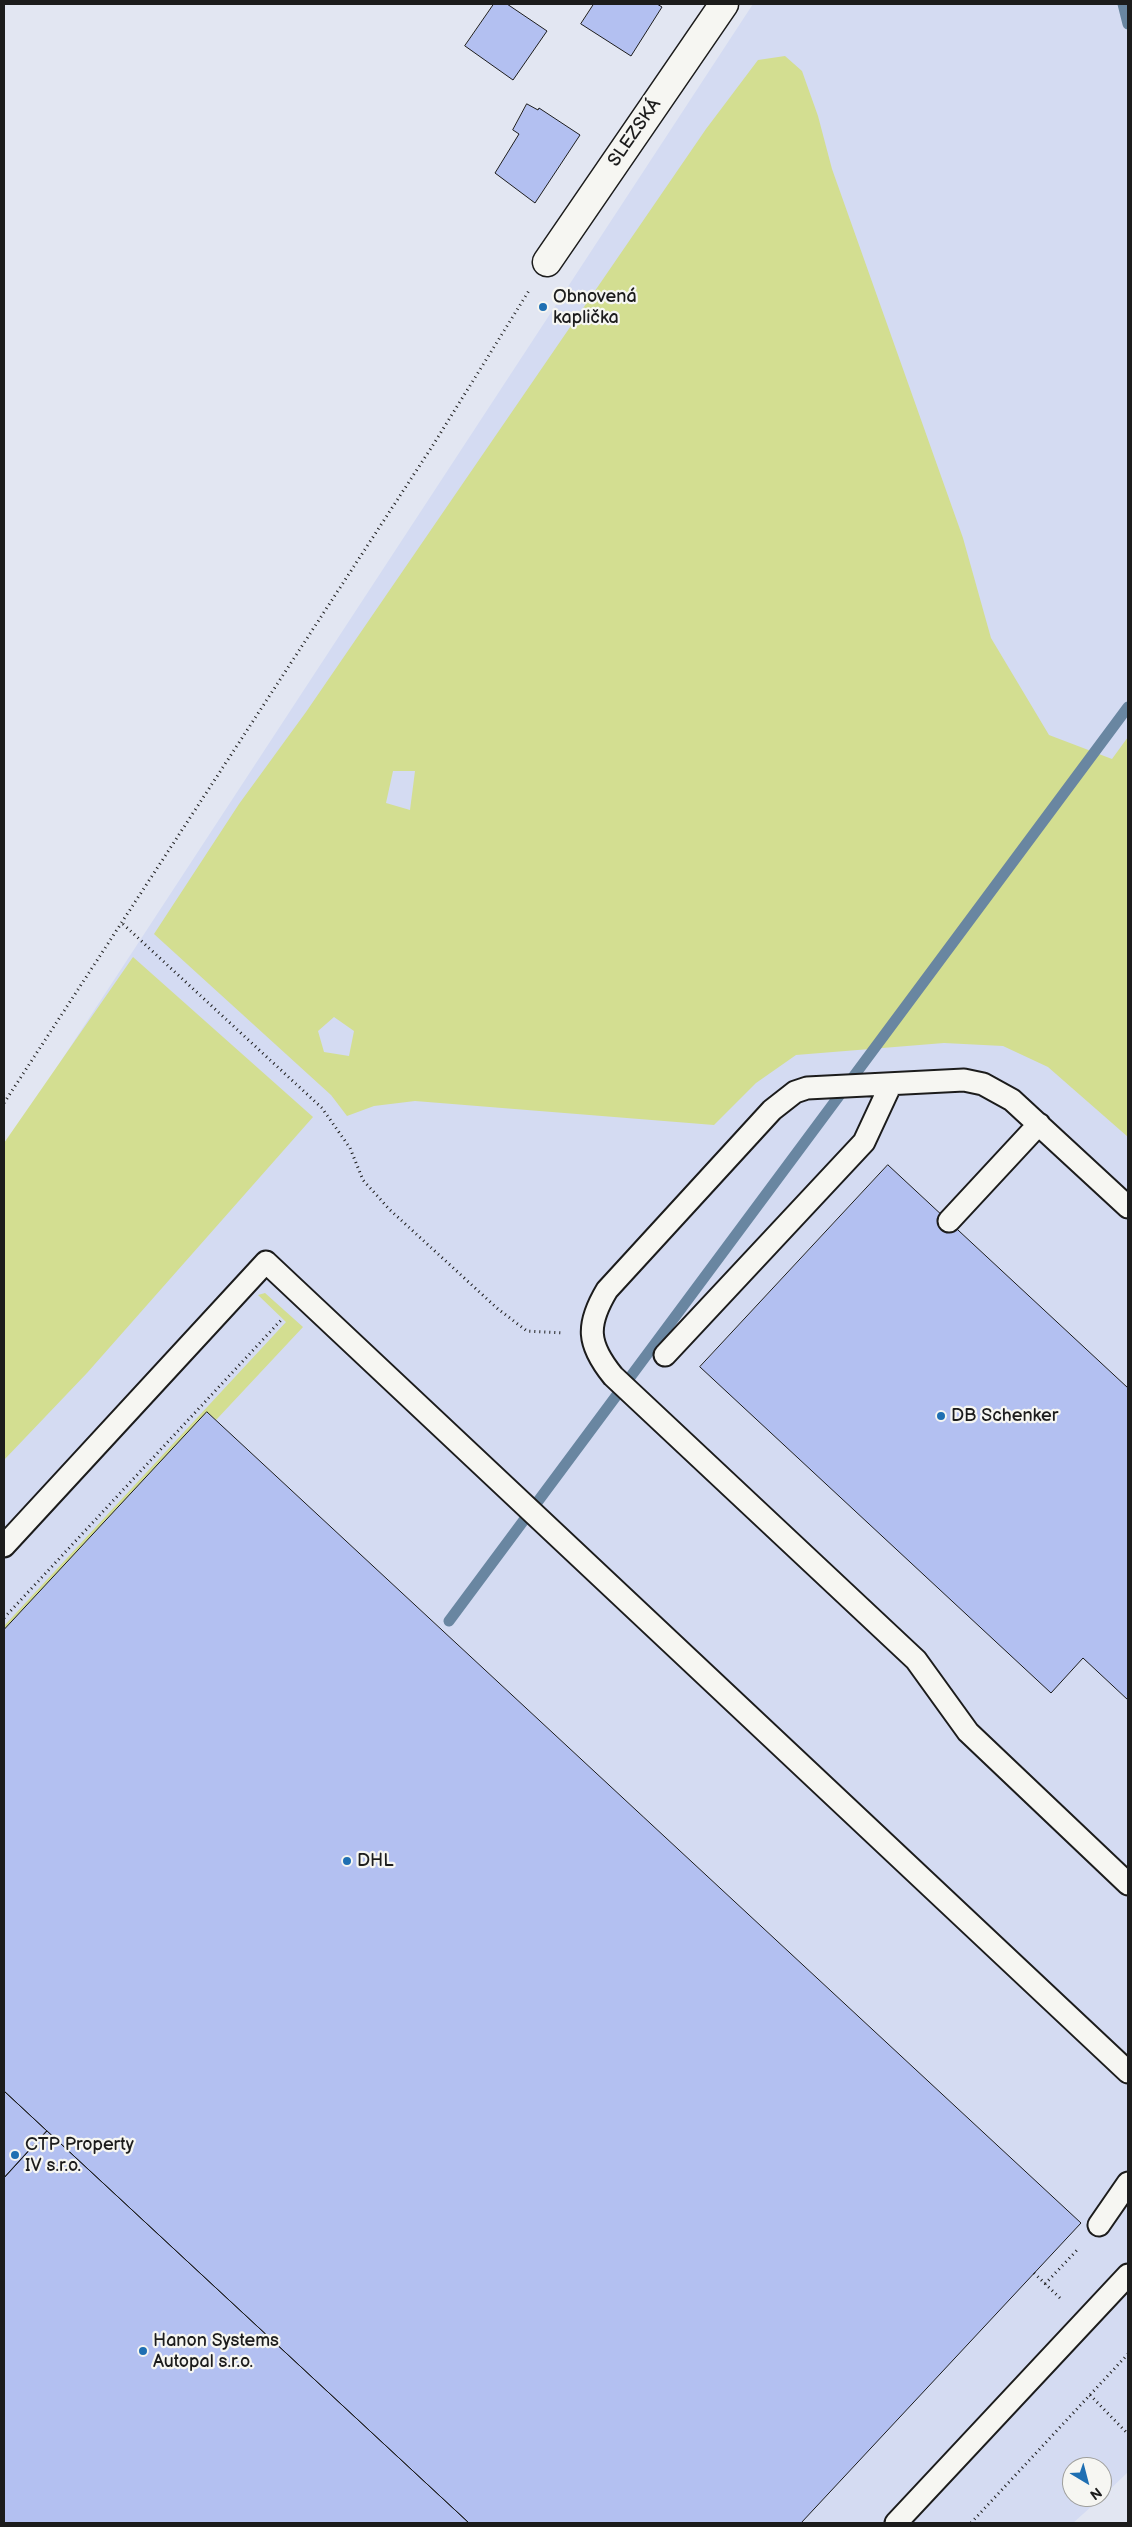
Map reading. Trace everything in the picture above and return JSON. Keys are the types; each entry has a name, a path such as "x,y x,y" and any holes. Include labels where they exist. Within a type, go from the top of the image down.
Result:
{"street":[{"name":"SLEZSKÁ","path":"546,262 724,4"}],"lane":[{"path":"1128,1207 1012,1100 983,1084 964,1080 807,1088 783,1099 607,1290 595,1311 592,1334 599,1358 613,1376 916,1660 968,1732 1128,1884"},
{"path":"665,1355 864,1142 891,1084"},
{"path":"949,1221 1039,1124"},
{"path":"4,1546 266,1262 1128,2072"},
{"path":"1099,2225 1128,2183"},
{"path":"896,2523 1128,2275"}],"path":[{"path":"4,1103 123,924 436,442 546,262"},
{"path":"123,924 322,1108 350,1148 362,1180 389,1209 498,1309 527,1331 592,1334"},
{"path":"4,1618 283,1318"},
{"path":"1045,2284 1099,2225"},
{"path":"1034,2273 1085,2320"},
{"path":"971,2523 1128,2354"},
{"path":"1090,2395 1128,2434"}],"shaded area":[{"path":"753,4 1128,4 1128,2472 1112,2487 1112,2457 1062,2457 1062,2507 1091,2507 1073,2523 4,2523 4,1148"}],"green space":[{"path":"785,56 802,71 818,116 832,169 963,538 991,638 1049,735 1112,759 1128,737 1128,1137 1048,1067 1003,1046 944,1043 796,1055 756,1083 714,1125 415,1101 374,1106 347,1116 331,1095 154,934 239,804 306,712 706,129 758,60","holes":["393,771 415,771 410,810 386,803","334,1017 354,1031 349,1056 324,1052 318,1031"]},
{"path":"133,957 313,1117 87,1373 4,1460 4,1143"},
{"path":"265,1293 303,1327 216,1420 207,1412 4,1630 4,1626 286,1322 258,1295"}],"building":[{"path":"494,4 507,4 547,31 513,80 465,46"},
{"path":"594,4 657,4 662,7 631,56 581,24"},
{"path":"527,104 538,110 539,108 580,135 535,203 495,173 519,134 513,130"},
{"name":"DB Schenker","path":"888,1165 1128,1388 1128,1700 1083,1658 1051,1693 700,1367"},
{"name":"DHL","path":"207,1412 1081,2223 801,2523 469,2523 4,2091 4,1630"},
{"name":"CTP Property IV s.r.o.","path":"4,2091 47,2131 4,2178"},
{"name":"Hanon Systems Autopal s.r.o.","path":"47,2131 469,2523 4,2523 4,2178"}],"waterway":[{"path":"1123,4 1128,24"},
{"path":"449,1621 1128,707"}],"place":[{"name":"Obnovená kaplička","path":"543,307"},
{"name":"DB Schenker","path":"941,1416"},
{"name":"DHL","path":"347,1861"},
{"name":"CTP Property IV s.r.o.","path":"15,2155"},
{"name":"Hanon Systems Autopal s.r.o.","path":"143,2351"}]}
